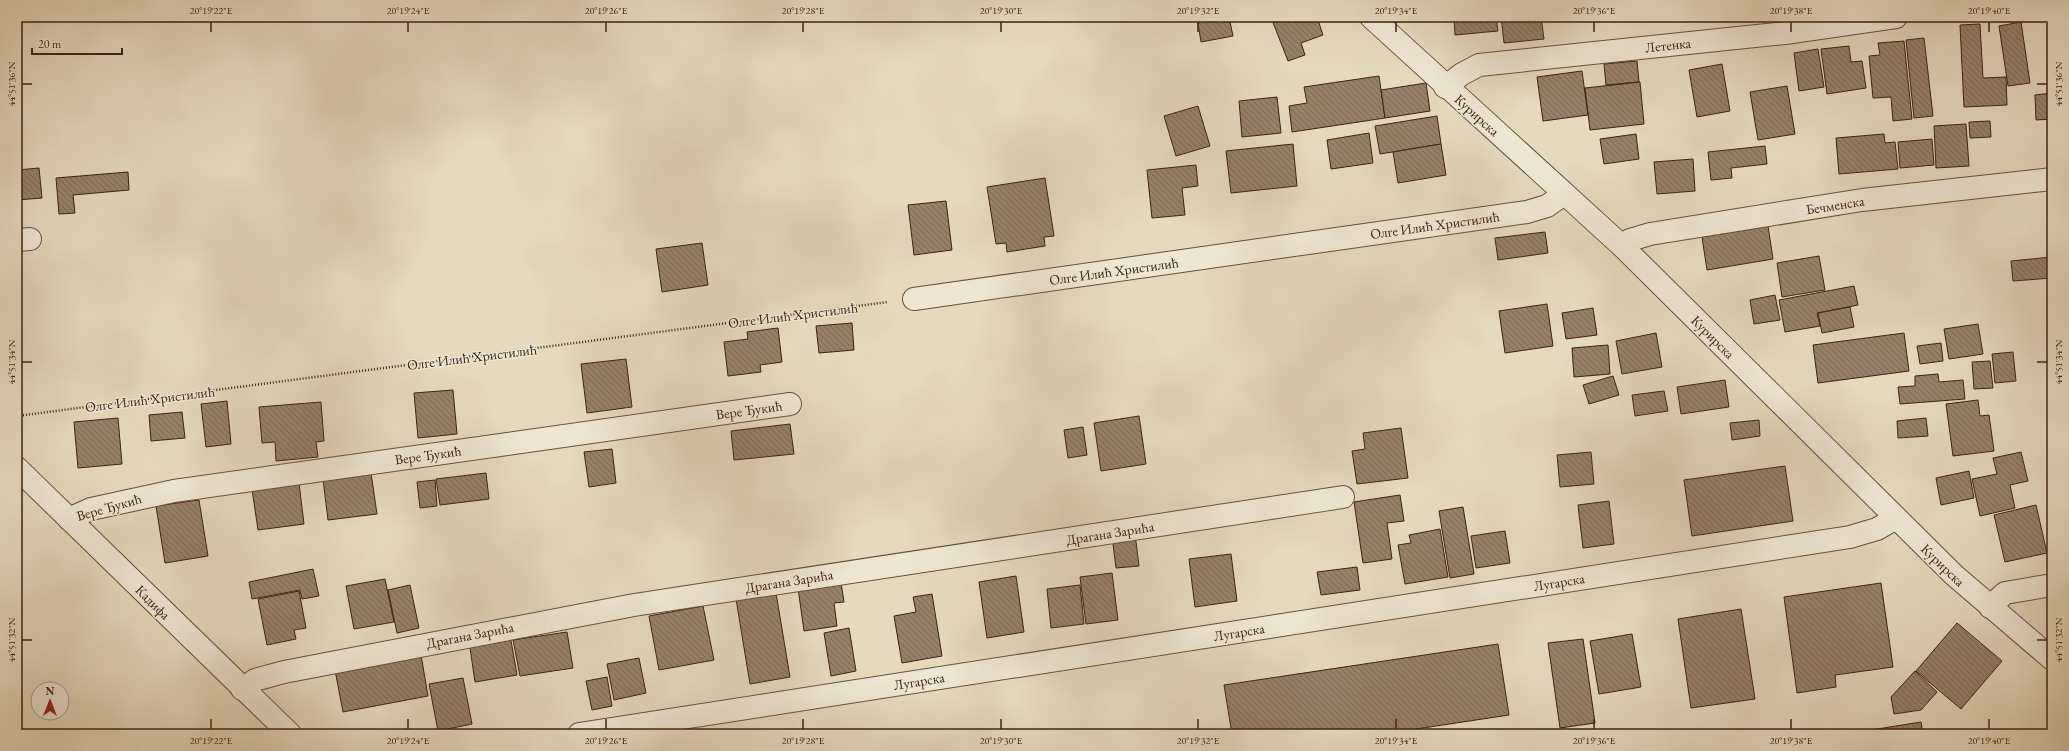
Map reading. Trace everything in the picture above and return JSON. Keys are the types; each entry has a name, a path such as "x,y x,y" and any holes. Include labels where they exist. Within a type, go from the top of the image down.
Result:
{"street":[{"name":"Курирска","path":"1371,17 1622,246 1954,576 2052,659"},
{"name":"Летенка","path":"1445,86 1462,74 1479,65 1785,33 1896,17"},
{"name":"Бечменска","path":"1622,246 1630,240 1650,234 1862,200 2052,179"},
{"name":"Олге Илић Христилић","path":"914,299 1527,212 1547,206 1564,194"},
{"name":"Вере Ђукић","path":"69,519 91,510 174,491 790,404"},
{"name":"Кадифа","path":"17,468 242,690 290,734"},
{"name":"Драгана Зарића","path":"242,690 255,680 272,675 480,633 634,605 1343,497"},
{"name":"Лугарска","path":"580,734 1850,538 1877,529 1896,518"},
{"path":"1990,608 2005,594 2052,585"}],"path":[{"name":"Олге Илић Христилић","path":"17,416 914,299"}],"building":[{"path":"1197,17 1229,17 1233,36 1201,42"},
{"path":"1280,17 1317,17 1323,35 1301,43 1305,55 1288,61 1272,20"},
{"path":"1454,17 1496,17 1498,31 1455,35"},
{"path":"1501,17 1541,17 1544,39 1504,43"},
{"path":"1613,17 1655,17 1655,18 1614,22"},
{"path":"2021,22 2030,83 2008,86 1999,26"},
{"path":"1980,24 1983,78 2006,77 2007,105 1964,107 1960,25"},
{"path":"1924,38 1933,116 1914,118 1906,40"},
{"path":"1904,41 1912,119 1893,121 1891,97 1873,98 1869,56 1880,55 1878,43"},
{"path":"1849,46 1851,62 1862,61 1866,88 1827,94 1821,49"},
{"path":"1818,49 1824,87 1799,91 1794,53"},
{"path":"1637,61 1639,82 1606,85 1604,64"},
{"path":"1722,64 1730,111 1697,117 1689,70"},
{"path":"1582,71 1588,115 1543,121 1537,77"},
{"path":"1379,76 1385,118 1292,132 1289,106 1307,103 1304,87"},
{"path":"1640,82 1644,124 1590,130 1585,88"},
{"path":"1426,83 1430,111 1385,118 1381,90"},
{"path":"1787,86 1795,134 1758,140 1750,92"},
{"path":"2052,93 2052,119 2036,120 2035,95"},
{"path":"1277,97 1281,133 1242,137 1239,101"},
{"path":"1198,106 1210,146 1176,156 1164,116"},
{"path":"1437,116 1441,144 1380,154 1375,126"},
{"path":"1990,121 1991,137 1970,138 1969,122"},
{"path":"1966,124 1969,166 1936,168 1934,126"},
{"path":"1369,133 1373,163 1331,169 1327,140"},
{"path":"1636,134 1639,159 1604,164 1600,139"},
{"path":"1884,134 1885,143 1895,142 1898,169 1839,174 1836,138"},
{"path":"1932,139 1934,165 1900,168 1898,142"},
{"path":"1293,144 1297,186 1231,193 1226,151"},
{"path":"1441,144 1446,175 1398,183 1393,152"},
{"path":"1765,146 1767,164 1731,168 1732,178 1711,180 1708,152"},
{"path":"1693,159 1695,191 1657,194 1654,162"},
{"path":"1196,165 1198,186 1182,188 1185,215 1152,218 1147,170"},
{"path":"39,168 42,198 17,200 17,170"},
{"path":"128,172 129,190 73,195 75,213 59,214 56,178"},
{"path":"1045,178 1054,236 1044,237 1045,246 1007,252 1006,243 996,244 987,187"},
{"path":"946,201 952,250 914,255 908,205"},
{"path":"1768,226 1773,259 1707,270 1702,237"},
{"path":"1545,232 1548,253 1498,260 1495,238"},
{"path":"702,243 708,285 662,292 656,249"},
{"path":"1819,256 1825,290 1782,297 1777,263"},
{"path":"2052,257 2052,278 2013,281 2011,261"},
{"path":"1854,286 1858,305 1817,313 1820,326 1785,332 1779,300"},
{"path":"1775,295 1780,320 1754,324 1750,300"},
{"path":"1547,304 1553,346 1505,353 1499,311"},
{"path":"1850,307 1854,327 1822,333 1818,313"},
{"path":"1593,308 1597,335 1566,339 1562,313"},
{"path":"852,323 854,350 819,353 816,326"},
{"path":"1978,324 1983,354 1949,359 1944,329"},
{"path":"778,328 782,362 760,365 761,372 728,376 724,342 748,339 747,332"},
{"path":"1656,333 1662,367 1622,374 1616,341"},
{"path":"1904,333 1909,371 1818,383 1813,345"},
{"path":"1941,343 1943,361 1920,364 1917,346"},
{"path":"1608,345 1610,374 1574,377 1572,348"},
{"path":"2013,352 2016,381 1995,383 1992,354"},
{"path":"626,359 632,407 587,413 581,364"},
{"path":"1990,361 1993,388 1974,389 1972,362"},
{"path":"1938,374 1939,382 1963,380 1965,399 1900,404 1898,387 1915,386 1915,376"},
{"path":"1613,376 1619,395 1589,404 1583,385"},
{"path":"1725,380 1729,407 1681,414 1677,387"},
{"path":"453,390 457,434 418,438 414,393"},
{"path":"1664,391 1668,411 1635,416 1632,395"},
{"path":"1978,400 1980,416 1989,415 1994,451 1953,456 1946,404"},
{"path":"227,401 231,444 206,447 201,404"},
{"path":"321,402 324,441 316,442 318,457 276,461 275,442 262,443 259,407"},
{"path":"182,412 185,438 151,441 149,415"},
{"path":"1139,416 1146,464 1101,471 1094,423"},
{"path":"118,418 122,464 78,468 74,422"},
{"path":"1926,418 1928,436 1898,438 1897,421"},
{"path":"1759,420 1760,436 1732,440 1730,423"},
{"path":"790,424 794,454 734,460 731,431"},
{"path":"1083,427 1087,455 1068,458 1064,430"},
{"path":"1401,428 1408,478 1357,484 1352,451 1365,449 1363,433"},
{"path":"612,449 616,483 589,487 584,452"},
{"path":"1591,452 1594,484 1560,487 1557,455"},
{"path":"2021,452 2028,481 2010,485 2015,508 1980,516 1972,479 1997,474 1993,458"},
{"path":"1785,466 1793,521 1692,536 1684,480"},
{"path":"1969,471 1974,498 1941,505 1936,478"},
{"path":"371,473 377,514 328,520 323,479"},
{"path":"486,473 489,499 440,505 436,479"},
{"path":"435,480 437,506 420,508 417,482"},
{"path":"299,483 304,524 258,530 252,489"},
{"path":"1400,495 1404,521 1387,523 1392,559 1363,563 1354,502"},
{"path":"199,500 208,556 165,563 156,506"},
{"path":"1609,501 1614,544 1583,548 1578,505"},
{"path":"2036,505 2047,553 2005,562 1994,515"},
{"path":"1463,507 1474,574 1450,578 1439,511"},
{"path":"1440,529 1448,577 1405,584 1398,545 1411,543 1409,535"},
{"path":"1505,531 1510,563 1476,568 1471,536"},
{"path":"1135,534 1139,566 1116,568 1112,537"},
{"path":"1231,554 1237,601 1195,607 1189,559"},
{"path":"1357,567 1360,590 1321,595 1317,572"},
{"path":"313,569 319,596 302,599 300,590 252,599 249,582"},
{"path":"1112,573 1118,620 1086,624 1080,577"},
{"path":"1016,576 1024,632 987,638 979,582"},
{"path":"385,579 394,622 354,629 346,586"},
{"path":"841,582 844,602 834,603 837,626 804,631 798,588"},
{"path":"1881,583 1893,667 1835,675 1836,687 1797,693 1784,597"},
{"path":"410,585 419,628 397,633 388,590"},
{"path":"1080,585 1084,624 1051,628 1047,589"},
{"path":"299,591 306,628 294,630 296,639 267,645 258,599"},
{"path":"776,593 790,677 750,684 736,599"},
{"path":"932,594 942,656 902,663 894,616 916,612 913,597"},
{"path":"703,606 714,660 659,670 649,616"},
{"path":"1741,609 1755,699 1691,708 1678,619"},
{"path":"1957,623 2002,661 1961,709 1916,671"},
{"path":"849,628 856,671 831,676 824,633"},
{"path":"567,632 573,668 520,676 513,640"},
{"path":"1632,634 1641,687 1599,694 1590,641"},
{"path":"510,635 517,675 475,682 469,641"},
{"path":"1583,639 1595,723 1560,728 1548,643"},
{"path":"1498,644 1509,715 1383,734 1232,734 1224,685"},
{"path":"421,655 428,696 343,712 335,670"},
{"path":"639,658 646,693 614,700 607,664"},
{"path":"1915,671 1937,692 1921,710 1894,714 1891,697"},
{"path":"607,677 612,706 592,710 586,681"},
{"path":"463,678 472,724 438,731 429,684"},
{"path":"1921,722 1923,734 1871,734 1871,730"},
{"path":"1869,731 1870,734 1850,734"}]}
